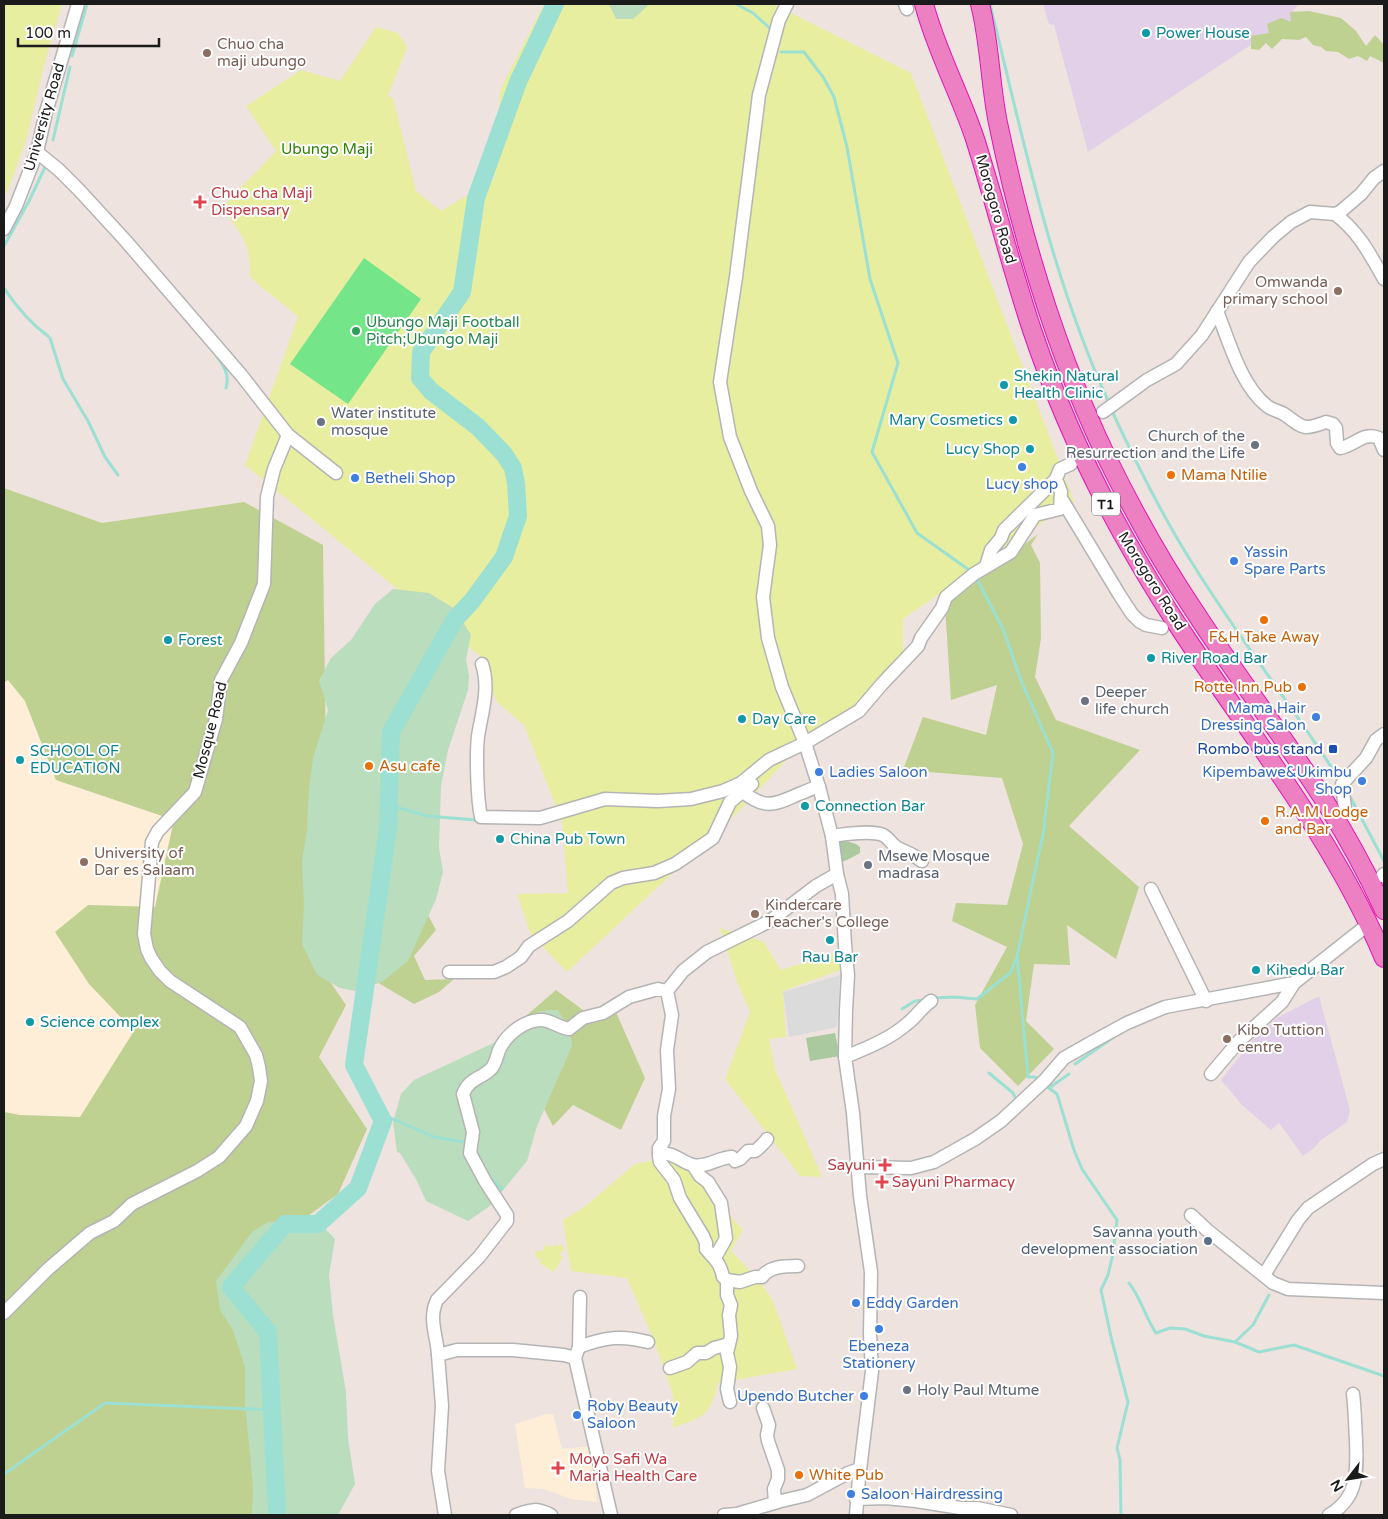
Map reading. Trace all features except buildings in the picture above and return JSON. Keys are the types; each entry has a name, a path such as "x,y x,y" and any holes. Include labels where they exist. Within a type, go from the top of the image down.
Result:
{"highway":[{"name":"Morogoro Road","path":"924,4 935,37 973,132 1032,330 1064,412 1095,481 1116,522 1160,597 1284,779 1325,844 1370,923 1384,958"},
{"name":"Morogoro Road","path":"980,4 997,120 1026,244 1069,371 1089,419 1120,482 1170,573 1326,804 1352,846 1384,910"}],"street":[{"name":"University Road","path":"4,228 16,206 37,152 46,112 78,4"},
{"path":"787,4 779,20 758,95 736,277 720,382 730,437 751,491 768,526 770,545 763,597 766,631 782,687 805,743 819,787 832,836 837,874 842,894 844,945 848,975 845,1057 854,1113 863,1219 870,1262 872,1371 856,1499 856,1515"},
{"path":"37,152 79,190 165,285 251,387 288,435 336,473"},
{"path":"1335,214 1346,208 1374,178 1384,171"},
{"path":"1103,412 1147,380 1176,364 1202,335 1249,262 1273,237 1291,222 1310,212 1335,214 1347,222 1357,233 1384,279"},
{"path":"1217,311 1251,391 1266,405 1306,428 1326,422 1332,424 1336,428 1337,441 1340,448 1365,436 1374,436 1379,438 1384,450"},
{"name":"Mosque Road","path":"4,1313 48,1269 90,1233 114,1221 132,1204 197,1171 219,1157 246,1126 257,1101 261,1081 259,1067 256,1055 240,1027 186,992 160,971 147,949 144,934 152,842 158,831 195,792 216,719 221,680 241,643 264,584 267,497 274,469 288,435"},
{"path":"986,566 991,550 1001,538 1004,530 1056,479 1060,469 1071,464"},
{"path":"482,664 486,684 478,738 481,817 540,818 605,799 658,801 705,796 741,783 769,760 805,743 860,711 882,684 918,646 921,638 942,608 946,597 974,574 1011,552 1035,515 1060,509 1061,492 1056,479"},
{"path":"1061,498 1132,614 1146,625 1162,628"},
{"path":"1345,809 1342,784 1366,758 1376,740 1384,734"},
{"path":"449,972 494,972 506,967 521,957 529,946 568,921 611,883 623,878 654,872 676,864 713,838 730,802 756,782 769,760"},
{"path":"742,791 758,802 768,804 780,803 814,787 819,787"},
{"path":"832,836 853,833 878,834 885,836 896,848 912,853 922,861"},
{"path":"667,991 683,971 708,952 770,921 816,886 837,874"},
{"path":"1150,889 1206,1000"},
{"path":"1211,1074 1239,1041 1282,1002 1294,983 1370,923"},
{"path":"858,1167 911,1168 934,1162 975,1139 1000,1121 1045,1080 1064,1058 1127,1023 1165,1007 1294,983"},
{"path":"445,1515 438,1470 442,1406 438,1355 432,1320 434,1306 437,1300 479,1257 507,1221 507,1215 470,1153 473,1132 463,1094 467,1085 491,1069 501,1046 515,1029 522,1024 544,1020 569,1029 583,1018 603,1012 628,996 658,989 667,991"},
{"path":"667,991 672,1015 667,1050 669,1089 664,1116 664,1141 659,1148 660,1162 673,1178 680,1198 703,1236 706,1249 721,1268 723,1277 727,1280 740,1282 755,1277 762,1277 770,1269 798,1266"},
{"path":"845,1057 867,1049 900,1030 910,1022 922,1007 931,1001"},
{"path":"659,1153 674,1155 694,1165 714,1163 727,1157 732,1157 734,1161 738,1160 748,1151 755,1152 758,1146 767,1139"},
{"path":"1264,1275 1298,1220 1308,1208 1373,1164 1384,1159"},
{"path":"694,1165 700,1176 708,1182 721,1203 726,1238 715,1258"},
{"path":"1191,1215 1274,1283 1288,1289 1384,1293"},
{"path":"727,1280 727,1295 731,1305 729,1317 731,1336 728,1355 730,1370 727,1390 730,1402"},
{"path":"580,1296 577,1352 611,1515"},
{"path":"438,1355 457,1350 513,1350 564,1355 577,1352 606,1338 634,1338 648,1342"},
{"path":"670,1368 686,1362 695,1354 706,1353 714,1348 729,1344"},
{"path":"1329,1515 1341,1507 1347,1500 1357,1473 1353,1394"},
{"path":"763,1408 769,1425 768,1441 778,1470 774,1489 775,1502"},
{"path":"724,1515 737,1514 775,1502 808,1495 848,1473 860,1469"},
{"path":"856,1499 916,1500 960,1508 977,1508 1011,1515"},
{"path":"516,1515 538,1509 551,1515"}],"shaded area":[{"path":"1043,4 1300,4 1293,10 1294,22 1246,48 1088,152 1054,25 1049,24"},
{"name":"University of Dar es Salaam","path":"8,680 25,701 56,780 174,820 155,907 88,905 89,984 134,1031 80,1117 20,1115 4,1112 4,682"},
{"path":"840,975 837,1027 789,1037 783,992"},
{"path":"1319,996 1350,1110 1347,1122 1321,1140 1303,1156 1279,1123 1271,1130 1242,1105 1221,1080 1249,1044 1277,1018"},
{"name":"Moyo Safi Wa Maria Health Care","path":"546,1414 553,1414 562,1449 592,1446 597,1502 571,1499 544,1489 525,1488 515,1424"}],"green space":[{"path":"4,4 62,4 44,65 26,140 7,193 4,193"},
{"name":"Ubungo Maji","path":"544,4 773,4 911,73 1074,501 903,619 903,654 893,680 795,751 738,812 567,972 531,935 517,894 568,893 562,822 524,725 498,703 488,684 480,656 245,465 298,317 250,276 247,247 228,214 226,203 276,151 246,106 301,70 340,81 376,27 398,33 407,47 388,96 393,98 416,191 441,211 494,179 500,90"},
{"path":"609,4 650,4 633,19 616,19"},
{"path":"1309,11 1341,18 1356,31 1366,46 1375,35 1384,45 1384,63 1370,56 1367,61 1358,56 1349,59 1338,52 1326,51 1321,47 1313,45 1306,37 1299,40 1282,39 1272,49 1266,43 1259,50 1251,49 1251,36 1269,33 1267,24 1281,18 1291,22 1290,12"},
{"name":"Ubungo Maji Football Pitch;Ubungo Maji","path":"364,258 421,299 348,404 290,364"},
{"path":"4,488 102,523 244,502 323,545 329,980 346,1005 319,1057 367,1129 338,1194 279,1237 302,1515 4,1515 4,1112 20,1115 80,1117 134,1031 89,984 55,932 88,905 155,907 174,820 56,780 25,701 8,680 4,682"},
{"path":"1038,534 1031,545 1040,563 1041,638 1035,677 1056,720 1140,750 1069,826 1139,887 1116,959 1067,925 1070,965 1034,964 1026,1021 1054,1049 1018,1086 980,1048 975,1005 1007,947 952,921 956,903 1007,905 1023,844 1002,778 903,770 923,717 986,735 997,685 951,700 945,606"},
{"path":"393,589 429,593 455,609 471,635 466,659 469,676 468,690 448,750 441,786 439,848 443,872 436,899 408,961 382,982 355,991 340,988 317,975 302,944 304,905 302,861 307,829 309,789 313,758 328,710 319,681 331,658 351,640 375,604"},
{"path":"835,838 856,844 860,847 860,853 836,866"},
{"path":"421,902 436,930 414,956 425,980 454,979 439,992 414,1004 370,978"},
{"path":"720,928 764,942 781,970 839,952 840,970 783,991 786,1037 769,1039 775,1069 822,1177 800,1176 725,1079 750,1012 737,982"},
{"path":"556,990 591,1016 615,1010 645,1078 621,1130 573,1105 553,1126 505,1034"},
{"path":"558,1010 570,1030 572,1046 537,1126 527,1161 490,1206 468,1221 426,1201 417,1181 400,1153 397,1152 393,1122 401,1094 414,1080 500,1040 517,1030 538,1012"},
{"path":"835,1033 840,1056 810,1061 806,1038"},
{"path":"676,1156 743,1230 731,1251 759,1280 773,1301 797,1369 718,1383 712,1403 704,1414 673,1428 673,1395 654,1341 627,1278 571,1271 563,1220 583,1208 635,1164"},
{"path":"268,1222 316,1223 335,1239 329,1275 333,1315 346,1392 348,1438 355,1484 338,1515 252,1515 253,1485 245,1404 245,1367 233,1330 220,1310 216,1281 252,1232"},
{"path":"556,1244 562,1245 565,1249 560,1254 558,1253 563,1257 554,1272 539,1263 541,1260 535,1256 535,1253 536,1251 542,1251 546,1245 552,1247"}],"waterway":[{"path":"72,56 87,4"},
{"path":"277,1515 268,1332 231,1287 285,1224 318,1224 358,1188 383,1121 354,1065 388,829 391,732 455,619 472,601 504,557 518,516 513,468 504,454 478,427 431,391 420,378 421,352 462,292 476,198 518,82 555,4"},
{"path":"736,4 753,13 773,31"},
{"path":"990,4 1027,156 1055,257 1089,355 1109,403"},
{"path":"781,52 804,52 823,77 834,97 847,147 870,279 898,363 872,452 917,533 972,572"},
{"path":"53,140 70,67"},
{"path":"4,246 46,165"},
{"path":"4,288 24,314 48,336"},
{"path":"50,338 63,379 88,421 105,457 118,475"},
{"path":"216,355 225,371 227,379 226,388"},
{"path":"1111,409 1150,489 1182,547 1230,621 1305,727 1341,782"},
{"path":"976,577 1003,629 1022,683 1053,753 1043,834 1017,956 1028,1077 1035,1077 1040,1081"},
{"path":"1348,793 1384,861"},
{"path":"389,805 427,816 476,820"},
{"path":"933,998 977,999 1010,973 1017,957"},
{"path":"902,1009 915,1001 924,1000"},
{"path":"1075,1064 1114,1037"},
{"path":"989,1073 1013,1093 1017,1101"},
{"path":"1049,1088 1069,1074"},
{"path":"1045,1085 1057,1094 1074,1150 1082,1169 1117,1220 1112,1258 1108,1275 1101,1290 1128,1402 1117,1448 1120,1460 1121,1515"},
{"path":"381,1115 434,1137 464,1142 467,1146"},
{"path":"488,1175 502,1189"},
{"path":"1129,1283 1156,1333 1170,1328 1185,1329 1204,1336 1235,1342 1259,1352 1294,1345 1384,1376"},
{"path":"1235,1342 1253,1325 1269,1295"},
{"path":"4,1474 105,1403 271,1410"}],"place":[{"name":"Power House","path":"1146,33"},
{"name":"Chuo cha maji ubungo","path":"207,53"},
{"name":"Chuo cha Maji Dispensary","path":"200,202"},
{"name":"Omwanda primary school","path":"1338,291"},
{"name":"Ubungo Maji Football Pitch;Ubungo Maji","path":"356,331"},
{"name":"Shekin Natural Health Clinic","path":"1004,385"},
{"name":"Mary Cosmetics","path":"1013,420"},
{"name":"Water institute mosque","path":"321,422"},
{"name":"Church of the Resurrection and the Life","path":"1255,445"},
{"name":"Lucy Shop","path":"1030,449"},
{"name":"Lucy shop","path":"1022,467"},
{"name":"Mama Ntilie","path":"1171,475"},
{"name":"Betheli Shop","path":"355,478"},
{"name":"Yassin Spare Parts","path":"1234,561"},
{"name":"F&H Take Away","path":"1264,620"},
{"name":"Forest","path":"168,640"},
{"name":"River Road Bar","path":"1151,658"},
{"name":"Rotte Inn Pub","path":"1302,687"},
{"name":"Deeper life church","path":"1085,701"},
{"name":"Mama Hair Dressing Salon","path":"1316,717"},
{"name":"Day Care","path":"742,719"},
{"name":"Rombo bus stand","path":"1333,749"},
{"name":"SCHOOL OF EDUCATION","path":"20,760"},
{"name":"Asu cafe","path":"369,766"},
{"name":"Ladies Saloon","path":"819,772"},
{"name":"Kipembawe&Ukimbu Shop","path":"1362,781"},
{"name":"Connection Bar","path":"805,806"},
{"name":"R.A.M Lodge and Bar","path":"1265,821"},
{"name":"China Pub Town","path":"500,839"},
{"name":"University of Dar es Salaam","path":"84,862"},
{"name":"Msewe Mosque madrasa","path":"868,865"},
{"name":"Kindercare Teacher's College","path":"755,914"},
{"name":"Rau Bar","path":"830,940"},
{"name":"Kihedu Bar","path":"1256,970"},
{"name":"Science complex","path":"30,1022"},
{"name":"Kibo Tuttion centre","path":"1227,1039"},
{"name":"Sayuni","path":"885,1165"},
{"name":"Sayuni Pharmacy","path":"882,1182"},
{"name":"Savanna youth development association","path":"1208,1241"},
{"name":"Eddy Garden","path":"856,1303"},
{"name":"Ebeneza Stationery","path":"879,1329"},
{"name":"Holy Paul Mtume","path":"907,1390"},
{"name":"Upendo Butcher","path":"864,1396"},
{"name":"Roby Beauty Saloon","path":"577,1415"},
{"name":"Moyo Safi Wa Maria Health Care","path":"558,1468"},
{"name":"White Pub","path":"799,1475"},
{"name":"Saloon Hairdressing","path":"851,1494"}]}
